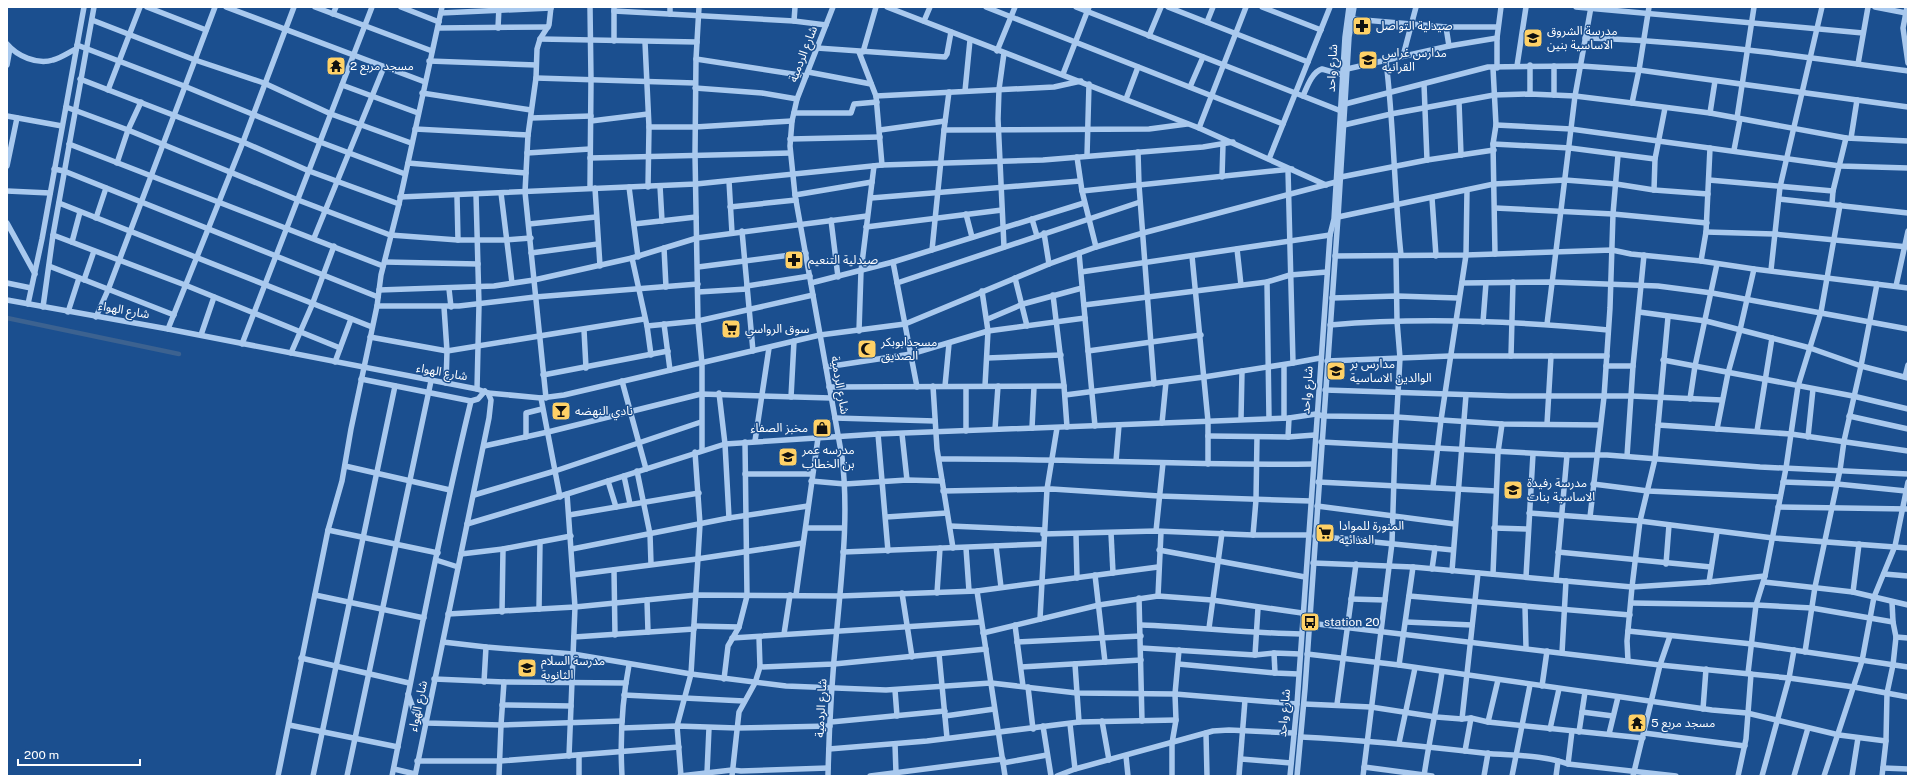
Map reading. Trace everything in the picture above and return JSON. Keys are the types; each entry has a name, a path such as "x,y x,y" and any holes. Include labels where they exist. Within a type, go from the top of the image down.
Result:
{"street":[{"path":"28,304 35,274 84,7"},
{"path":"43,307 53,235 94,7"},
{"path":"108,90 140,7"},
{"path":"147,7 206,30"},
{"path":"96,317 108,290 129,231 215,7"},
{"path":"226,7 425,82"},
{"path":"168,329 243,142 264,83 294,7"},
{"path":"315,7 432,51"},
{"path":"333,14 336,7"},
{"path":"242,344 366,26 372,7"},
{"path":"400,7 438,25 498,28 548,27"},
{"path":"278,776 328,530 345,466 363,367 377,306 390,235 408,163 429,61 442,10 551,7 548,27 540,39 537,49 536,78 528,135 525,192 531,238 543,375 542,410 548,432 560,497"},
{"path":"590,7 590,158 600,266"},
{"path":"670,7 670,14"},
{"path":"699,7 695,86 695,154 698,321 702,364 702,450"},
{"path":"794,21 796,7"},
{"name":"شارع الردمية","path":"828,776 836,631 840,596 844,528 845,484 835,418 792,174 790,139 797,99 834,7"},
{"path":"876,7 861,52 877,99 882,165"},
{"path":"887,7 997,51 1063,74 1199,128 1326,185"},
{"path":"924,21 930,7"},
{"path":"986,7 1283,124"},
{"path":"997,51 1015,7"},
{"path":"1076,7 1088,9 1149,36 1341,111"},
{"path":"1149,36 1161,7"},
{"path":"1168,7 1308,62"},
{"path":"1207,22 1213,7"},
{"path":"1199,128 1246,7"},
{"path":"1262,7 1321,30"},
{"path":"1269,159 1330,7"},
{"name":"شارع واحد","path":"1297,776 1304,704 1318,482 1341,177 1349,7"},
{"name":"شارع واحد","path":"1290,776 1297,704 1320,358 1330,235 1334,219 1342,75 1346,68 1354,7"},
{"path":"1403,56 1416,7"},
{"path":"1495,254 1493,147 1496,125 1494,95 1497,38 1501,7"},
{"path":"1517,66 1526,7"},
{"path":"1576,7 1649,10 1863,33"},
{"path":"1734,150 1754,7"},
{"path":"1771,270 1780,187 1822,7"},
{"path":"1858,64 1868,7"},
{"path":"1875,7 1906,10 1903,29 1908,63"},
{"path":"1547,324 1554,251 1559,211 1566,180 1575,96 1591,8"},
{"path":"498,9 498,28"},
{"path":"614,41 614,9 637,9 670,14 794,21 826,25"},
{"path":"1063,74 1088,9"},
{"path":"1632,102 1649,10"},
{"path":"1352,19 1446,27 1498,27"},
{"path":"92,20 195,60 264,83 331,114 411,144"},
{"path":"1446,27 1449,46"},
{"path":"817,48 944,57 947,54 951,32"},
{"path":"1346,68 1386,61 1449,46 1497,38"},
{"path":"1585,38 1644,40 1749,49 1908,71"},
{"path":"540,39 697,42"},
{"path":"965,91 970,40"},
{"path":"645,42 649,127 648,187"},
{"path":"7,65 9,46 28,59 39,61 52,60 77,47 86,48 184,86 349,154 405,174"},
{"path":"1004,53 999,89 998,130 1004,247"},
{"path":"1190,87 1203,57"},
{"path":"696,59 871,84"},
{"path":"429,61 536,65"},
{"path":"1363,776 1392,543 1394,445 1400,358 1396,296 1399,256 1390,93 1386,61"},
{"path":"1530,66 1530,94"},
{"path":"1554,66 1554,95"},
{"path":"1345,104 1488,67 1581,66 1639,70 1715,82 1908,107"},
{"path":"314,238 384,67"},
{"path":"1126,99 1138,67"},
{"path":"1303,96 1308,83 1319,70 1322,69 1342,75"},
{"path":"536,78 647,81 762,93 797,99"},
{"path":"80,79 243,142 309,171 398,204"},
{"path":"794,113 851,113 854,104 877,99 949,92 1063,86 1081,81"},
{"path":"1710,113 1715,82"},
{"path":"1087,156 1089,84"},
{"path":"1424,84 1428,160"},
{"path":"342,85 418,113"},
{"path":"932,250 949,92"},
{"path":"422,93 531,110"},
{"path":"1344,125 1391,114 1494,95 1530,94 1575,96 1632,102 1665,108 1710,113 1849,138 1908,141"},
{"path":"1832,204 1833,191 1849,138 1857,100"},
{"path":"117,163 128,130 141,102"},
{"path":"1459,102 1461,155"},
{"path":"66,107 128,130 298,200 390,235 458,240 506,240 531,238"},
{"path":"1654,190 1655,159 1665,108"},
{"path":"531,118 591,119 648,114"},
{"path":"7,116 62,126"},
{"path":"7,166 17,118"},
{"path":"649,127 695,127 792,121"},
{"path":"880,130 945,121"},
{"path":"944,130 1149,130 1188,124"},
{"path":"1496,125 1571,129 1734,150 1840,166 1908,168"},
{"path":"415,130 528,135"},
{"path":"790,139 880,137"},
{"path":"400,197 457,196 592,188 696,184 882,165 1000,162 1078,157 1233,142"},
{"path":"69,144 286,228 384,264 478,264"},
{"path":"1222,177 1223,144"},
{"path":"361,379 471,402 478,399 486,392 543,398 702,364 820,335 905,324 1048,264 1096,247 1143,233 1326,185 1336,182 1341,177 1394,166 1461,155 1493,147 1570,148 1655,159"},
{"path":"1701,260 1707,223 1710,148"},
{"path":"527,153 590,150"},
{"path":"1138,152 1140,202 1154,384"},
{"path":"590,158 648,157 695,154 790,153"},
{"path":"1590,517 1604,397 1611,285 1613,214 1618,155"},
{"path":"1078,157 1084,203 1096,247"},
{"path":"408,163 526,173"},
{"path":"858,331 861,271 874,166"},
{"path":"54,169 64,171 207,230 378,297"},
{"path":"1082,191 1290,169"},
{"path":"1290,169 1290,275 1293,364"},
{"path":"1338,217 1494,184 1566,180 1616,184 1654,190 1708,194"},
{"path":"1709,180 1833,191"},
{"path":"729,181 732,232"},
{"path":"871,198 1080,181"},
{"path":"730,207 796,198 872,182"},
{"path":"660,186 662,221"},
{"path":"629,187 634,224 635,258 639,289 644,319 648,326 651,355"},
{"path":"96,218 106,188"},
{"path":"1433,486 1458,298 1466,255 1467,190"},
{"path":"7,191 50,193"},
{"path":"501,193 512,283"},
{"path":"476,194 479,305 477,389"},
{"path":"457,196 458,240"},
{"path":"1432,198 1436,256"},
{"path":"1779,199 1908,213"},
{"path":"897,283 1088,218 1140,202"},
{"path":"59,203 264,286 372,327"},
{"path":"811,283 893,262 1084,203"},
{"path":"1738,776 1745,746 1749,674 1756,605 1764,582 1773,538 1786,468 1798,386 1821,312 1840,205"},
{"path":"1495,208 1613,214 1707,223"},
{"path":"866,226 1002,210"},
{"path":"72,242 80,212"},
{"path":"966,214 972,237"},
{"path":"379,290 478,288 534,280 635,258 697,238 732,232 867,216"},
{"path":"529,224 596,217"},
{"path":"634,224 696,217"},
{"path":"1032,219 1037,236"},
{"path":"831,220 838,277"},
{"path":"7,223 35,274"},
{"path":"742,231 753,351"},
{"path":"1896,286 1906,247 1908,231"},
{"path":"1706,232 1774,234 1906,247"},
{"path":"1044,233 1048,264"},
{"path":"53,235 185,285 340,348"},
{"path":"1081,272 1330,235"},
{"path":"532,253 598,244"},
{"path":"291,353 312,305 334,246"},
{"path":"664,248 666,287"},
{"path":"1237,249 1241,285"},
{"path":"1335,256 1436,256 1612,250 1644,255 1701,260 1717,264 1908,288"},
{"path":"68,312 94,251"},
{"path":"1079,253 1095,426"},
{"path":"698,267 745,260 806,254"},
{"path":"1628,456 1633,366 1644,255"},
{"path":"1192,256 1201,335 1208,421 1208,464"},
{"path":"893,262 917,387"},
{"path":"1690,399 1695,366 1706,321 1717,264"},
{"path":"49,266 108,290 174,314"},
{"path":"1718,429 1728,373 1740,330 1754,269"},
{"path":"1084,306 1267,282 1290,275 1327,272"},
{"path":"698,292 747,288 810,276"},
{"path":"1015,278 1027,326"},
{"path":"1267,282 1269,418"},
{"path":"1512,356 1514,282"},
{"path":"1462,283 1552,282 1642,286 1712,293 1908,329"},
{"path":"7,283 31,288"},
{"path":"1483,322 1486,283"},
{"path":"377,306 451,307 479,305 535,297 698,284"},
{"path":"1805,652 1815,587 1877,284"},
{"path":"988,319 1022,304 1082,288"},
{"path":"449,289 451,307"},
{"path":"982,291 988,319 985,386"},
{"path":"648,326 698,321 813,295"},
{"path":"1052,295 1061,355 1067,427"},
{"path":"1332,298 1396,296 1458,298"},
{"path":"201,336 214,297"},
{"name":"شارع الهواء","path":"7,300 168,329 486,392 491,400 491,405 484,446 415,775"},
{"path":"444,307 447,351 446,383"},
{"path":"1639,312 1706,321 1810,348 1861,366 1906,377 1908,365"},
{"path":"1628,661 1628,631 1635,561 1640,521 1655,459 1668,317"},
{"path":"826,367 911,354 949,344 988,331 1085,318"},
{"path":"335,362 351,319"},
{"path":"370,337 447,351 584,330 644,319"},
{"path":"1330,325 1397,321 1456,320 1547,324 1608,330"},
{"path":"664,324 670,370"},
{"path":"584,330 586,368"},
{"path":"1088,351 1201,335"},
{"path":"1757,431 1772,338"},
{"path":"791,397 794,341"},
{"path":"945,386 949,344"},
{"path":"755,441 769,348"},
{"path":"543,375 586,368 668,351"},
{"path":"987,358 1061,355"},
{"path":"1327,361 1450,356 1607,356"},
{"path":"1547,424 1551,356"},
{"path":"1065,395 1204,377 1293,364 1320,358"},
{"path":"1663,360 1853,396 1908,409"},
{"path":"1284,365 1288,437"},
{"path":"1606,366 1633,366"},
{"path":"1241,419 1242,371"},
{"path":"347,776 431,380"},
{"path":"622,381 637,443 646,469"},
{"path":"1162,423 1166,382"},
{"path":"312,776 396,386"},
{"path":"933,386 939,459 953,548"},
{"path":"995,430 998,386"},
{"path":"829,387 1064,386"},
{"path":"966,387 966,431"},
{"path":"1032,428 1034,387"},
{"path":"1808,437 1813,389"},
{"path":"1325,390 1466,395 1631,396 1722,400"},
{"path":"484,446 548,432 701,394 719,393 831,398"},
{"path":"719,393 725,444 729,518"},
{"path":"1452,571 1457,488 1466,395"},
{"path":"392,776 409,683 438,553 450,490 471,402"},
{"path":"526,437 526,413 542,410"},
{"path":"467,524 560,497 695,452 725,444 755,441 878,434 936,433 1286,418 1316,414 1323,416 1396,417 1502,424 1600,425"},
{"path":"1849,416 1908,429"},
{"path":"835,418 935,421"},
{"path":"474,495 555,471 701,422"},
{"path":"1493,574 1498,452 1502,424"},
{"path":"1116,461 1118,425"},
{"path":"1658,425 1791,434 1908,451"},
{"path":"1040,619 1043,532 1047,489 1057,428"},
{"path":"878,434 888,550"},
{"path":"902,434 907,480"},
{"path":"1208,436 1288,437 1315,435"},
{"path":"1253,535 1256,500 1258,437"},
{"path":"784,634 804,543 811,481 818,438"},
{"path":"724,679 728,646 739,627 747,596 745,442"},
{"path":"1322,442 1437,447 1533,454 1597,454 1786,468 1908,474"},
{"path":"695,452 700,524 691,674 683,698 677,726 681,776 708,773 828,768"},
{"path":"1526,577 1533,454"},
{"path":"1556,580 1567,455"},
{"path":"939,459 1116,461 1257,465 1313,464"},
{"path":"1158,596 1159,496 1163,463"},
{"path":"345,466 450,490"},
{"path":"638,472 650,534 651,564"},
{"path":"745,474 812,474"},
{"path":"624,476 630,504"},
{"path":"811,481 845,484 907,480 942,481"},
{"path":"608,481 616,507"},
{"path":"1318,482 1496,490"},
{"path":"1783,482 1837,484 1906,491"},
{"path":"1824,776 1862,661 1874,598 1895,546 1906,509 1906,491 1908,482"},
{"path":"1594,484 1648,491 1780,497"},
{"path":"943,491 1047,489 1159,496 1311,501"},
{"path":"569,515 699,493"},
{"path":"567,494 575,607 569,756"},
{"path":"572,549 729,518 808,506"},
{"path":"1317,506 1455,524"},
{"path":"1778,507 1906,509"},
{"path":"1529,513 1562,514 1640,521 1773,538 1908,548"},
{"path":"886,517 948,514"},
{"path":"1666,564 1669,525"},
{"path":"950,526 1076,534 1158,532 1308,535"},
{"path":"806,528 844,528"},
{"path":"1494,528 1528,529"},
{"path":"328,530 438,553"},
{"path":"1709,582 1717,532"},
{"path":"1111,533 1113,573"},
{"path":"1208,628 1222,533"},
{"path":"1076,534 1077,578"},
{"path":"461,554 503,549 570,536"},
{"path":"1315,536 1453,550"},
{"path":"539,609 540,542"},
{"path":"573,575 804,543"},
{"path":"842,552 1043,544"},
{"path":"1853,592 1859,544"},
{"path":"996,546 1001,587"},
{"path":"937,593 940,572 940,548"},
{"path":"966,548 968,591"},
{"path":"1432,569 1435,548"},
{"path":"502,612 503,549"},
{"path":"1159,550 1305,577"},
{"path":"1558,552 1711,568"},
{"path":"436,560 458,567"},
{"path":"1313,563 1432,569 1632,587 1709,582 1765,576"},
{"path":"1338,704 1350,599 1356,564"},
{"path":"448,614 575,607 696,595 840,596 977,591 1158,567"},
{"path":"1399,665 1413,568"},
{"path":"614,570 615,635"},
{"path":"1462,719 1478,573"},
{"path":"1884,574 1908,576"},
{"path":"1095,575 1105,662"},
{"path":"1562,653 1566,581"},
{"path":"1764,582 1853,592 1908,605"},
{"path":"977,591 1005,776"},
{"path":"902,593 912,657"},
{"path":"315,595 424,618"},
{"path":"983,633 1099,605 1158,596 1212,600 1258,608 1302,613"},
{"path":"1410,596 1630,615"},
{"path":"1139,598 1141,624 1142,721"},
{"path":"1350,599 1385,600"},
{"path":"647,600 648,632"},
{"path":"1882,776 1886,741 1887,693 1893,665 1896,637 1893,622 1892,602"},
{"path":"1631,603 1756,605 1812,608 1893,622"},
{"path":"1525,606 1526,648"},
{"path":"1255,655 1258,608"},
{"path":"732,638 981,622"},
{"path":"1406,622 1472,625"},
{"path":"1309,623 1660,665 1789,678 1854,687 1908,697"},
{"path":"1141,624 1208,628 1256,633 1301,634"},
{"path":"1015,625 1021,668 1026,687 1033,729"},
{"path":"574,637 615,635 694,627 739,627"},
{"path":"1628,631 1752,644 1908,668"},
{"path":"1017,642 1141,636"},
{"path":"1634,773 1660,665 1670,636"},
{"path":"732,773 739,712 744,700 755,683 760,667 759,637"},
{"path":"1896,637 1908,638"},
{"path":"442,642 573,654 629,665 755,683 895,690 991,683 1077,693 1175,694 1297,704"},
{"path":"484,682 486,647"},
{"path":"1141,648 1255,655 1274,653 1300,654"},
{"path":"760,667 834,664 986,649"},
{"path":"1172,776 1172,743 1176,720 1175,694 1179,650"},
{"path":"1762,776 1789,678 1794,650"},
{"path":"1542,686 1547,651"},
{"path":"1274,653 1275,673"},
{"path":"939,654 948,738"},
{"path":"1307,654 1378,662 1703,709 1747,713 1808,728 1858,738 1886,741"},
{"path":"301,658 409,683"},
{"path":"1021,668 1141,660"},
{"path":"1075,664 1079,722"},
{"path":"1178,664 1298,674"},
{"path":"622,776 620,753 622,721 624,695 629,665"},
{"path":"1399,743 1405,711 1416,668"},
{"path":"1703,709 1706,669"},
{"path":"1424,775 1428,746 1436,717 1442,672"},
{"path":"434,679 484,682 626,683"},
{"path":"1488,722 1498,680"},
{"path":"499,776 504,682"},
{"path":"1512,776 1530,685"},
{"path":"1550,729 1559,689"},
{"path":"895,690 897,716"},
{"path":"1579,732 1585,692"},
{"path":"408,694 414,711 426,723 501,725 622,721"},
{"path":"624,695 744,700"},
{"path":"1609,734 1618,697"},
{"path":"1239,776 1245,700"},
{"path":"1304,704 1338,704 1371,707 1405,711 1436,717 1462,719 1471,718 1488,722 1550,729 1745,746"},
{"path":"502,705 571,706"},
{"path":"622,728 677,726 736,728 830,724 897,716 994,709"},
{"path":"1582,712 1613,716"},
{"path":"1466,751 1471,718"},
{"path":"829,749 895,744 998,731 1033,729 1042,726 1079,722 1176,720"},
{"path":"1102,721 1109,760"},
{"path":"289,724 398,747"},
{"path":"1070,724 1075,769"},
{"path":"1042,726 1051,776"},
{"path":"708,773 709,728"},
{"path":"1794,776 1808,728"},
{"path":"1057,776 1067,774 1075,769 1220,730 1294,733"},
{"path":"1568,764 1572,731"},
{"path":"1206,733 1207,776"},
{"path":"1301,737 1399,743 1515,755 1634,773 1676,776"},
{"path":"1852,776 1858,738"},
{"path":"895,744 896,773"},
{"path":"418,761 500,761 620,753 679,747"},
{"path":"1484,776 1488,753"},
{"path":"579,755 579,776"},
{"path":"870,776 896,773 914,773 1047,755"},
{"path":"1126,756 1128,776"},
{"path":"1241,759 1291,763"},
{"path":"1556,776 1558,761"},
{"path":"1364,767 1432,776"},
{"path":"1883,768 1908,769"},
{"path":"394,769 415,775"}],"waterway":[{"path":"7,318 179,354"}],"place":[{"name":"صيدلية التواصل","path":"1362,26"},
{"name":"مدرسة الشروق الاساسية بنين","path":"1533,38"},
{"name":"مدارس غراس القرانية","path":"1368,60"},
{"name":"مسجد مربع 2","path":"336,66"},
{"name":"صيدلية التنعيم","path":"794,260"},
{"name":"سوق الرواسي","path":"731,329"},
{"name":"مسجدابوبكر الصديق","path":"867,349"},
{"name":"مدارس بر الوالدين الاساسية","path":"1336,371"},
{"name":"نادي النهضه","path":"561,411"},
{"name":"مخبز الصفاء","path":"822,428"},
{"name":"مدرسه عمر بن الخطاب","path":"788,457"},
{"name":"مدرسة رفيدة الاساسية بنات","path":"1513,490"},
{"name":"المنورة للموادا الغذائية","path":"1325,533"},
{"name":"station 20","path":"1310,622"},
{"name":"مدرسة السلام الثانوية","path":"527,668"},
{"name":"مسجد مربع 5","path":"1637,723"}]}
